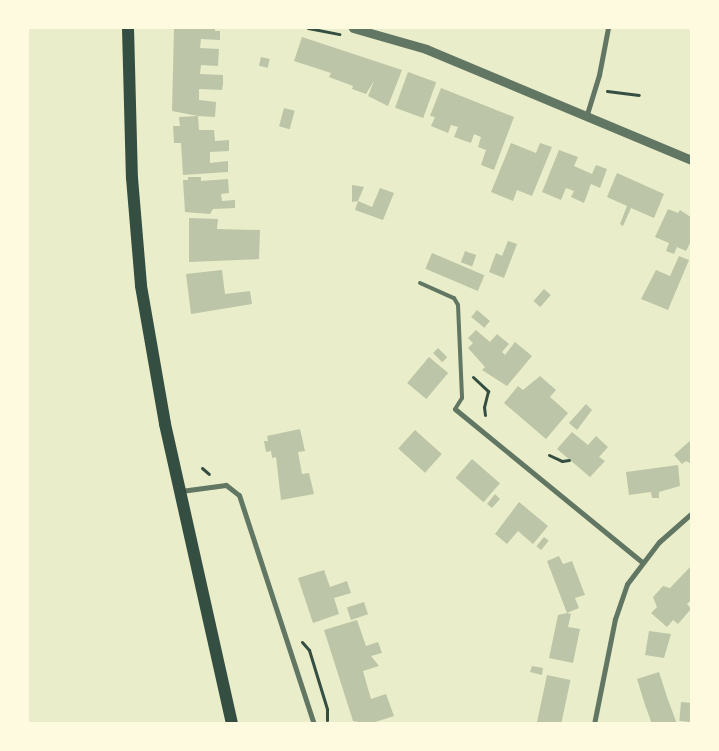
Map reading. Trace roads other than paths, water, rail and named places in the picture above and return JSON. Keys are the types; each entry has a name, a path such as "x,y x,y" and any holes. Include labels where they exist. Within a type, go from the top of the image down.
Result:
{"main road":[{"path":"128,28 132,178 142,286 180,491 232,724"}],"street":[{"path":"353,28 426,49 587,114 692,160"},
{"path":"587,114 597,86 608,28"},
{"path":"455,409 642,562"},
{"path":"180,491 226,485 239,495 314,724"},
{"path":"594,724 617,609 627,584 661,539 692,513"}],"lane":[{"path":"420,283 454,298 458,305 462,398 455,409"}]}
